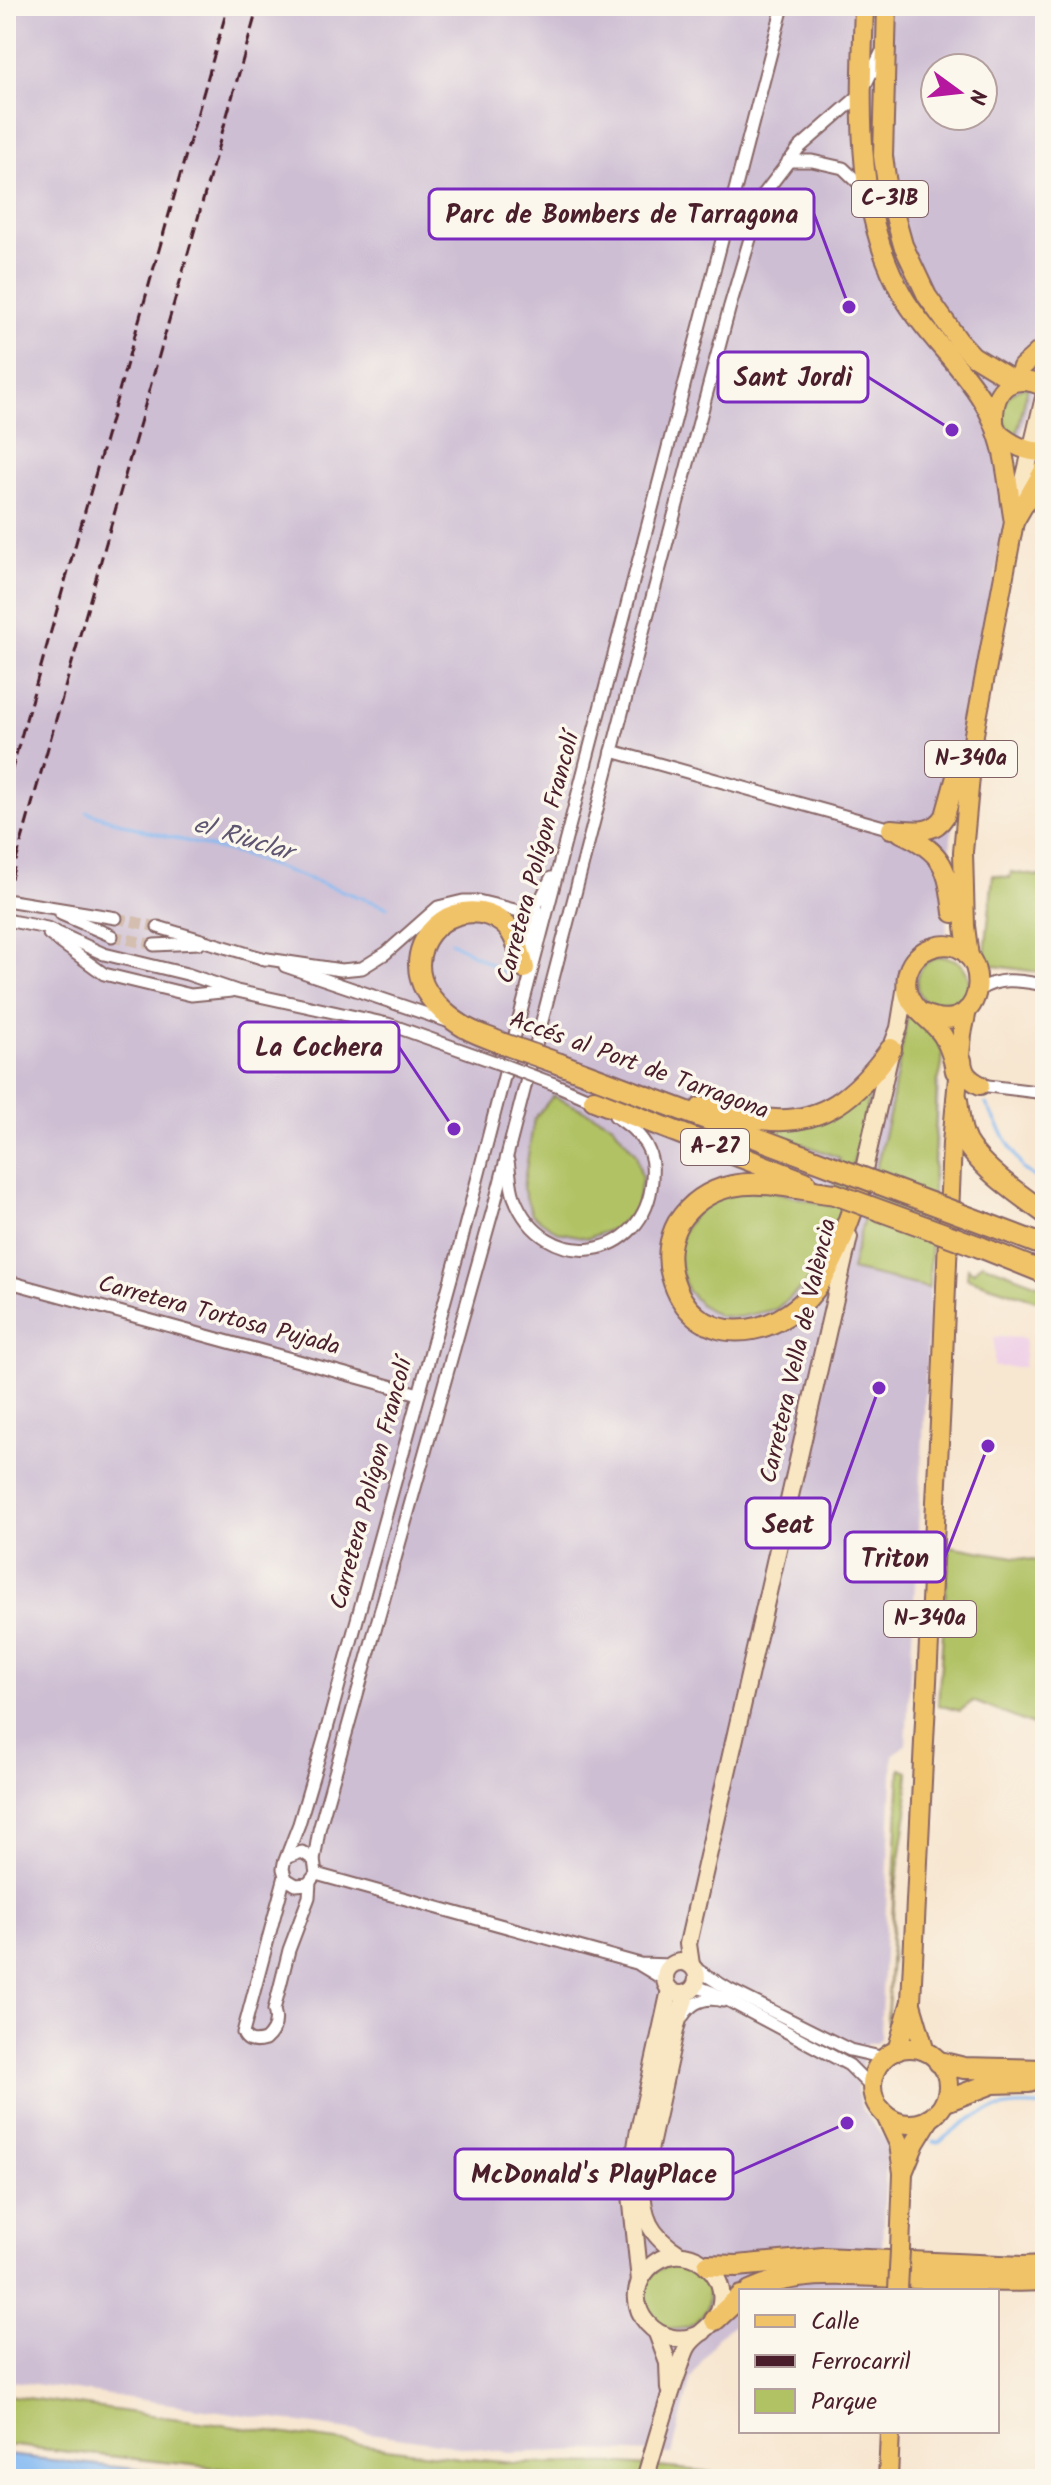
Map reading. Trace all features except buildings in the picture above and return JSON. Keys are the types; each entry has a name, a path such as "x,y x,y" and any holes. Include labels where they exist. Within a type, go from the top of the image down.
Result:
{"highway":[{"path":"462,1027 430,997 421,980 418,957 431,930 453,914 484,914 504,923 512,933 524,968"},
{"name":"Accés al Port de Tarragona","path":"462,1027 498,1052 560,1064 1045,1246"},
{"path":"666,1104 762,1119 799,1118 836,1106 851,1096 891,1049"},
{"path":"957,1090 960,1127 966,1142 977,1157 1045,1213"},
{"name":"Accés al Port de Tarragona","path":"594,1100 1045,1273"},
{"path":"835,1194 749,1184 724,1188 699,1199 685,1211 669,1249 672,1278 684,1303 711,1325 729,1330 748,1331 777,1322 804,1301 826,1272 860,1189"},
{"path":"932,2056 964,2068 1045,2070"},
{"path":"946,2101 993,2083 1014,2081 1045,2084"},
{"path":"708,2265 737,2266 788,2259 834,2258 1045,2266"},
{"path":"754,2289 769,2282 794,2277 833,2275 1045,2280"},
{"path":"709,2326 739,2298"}],"main road":[{"name":"C-31B","path":"864,6 861,94 863,158 878,235 904,297 930,335 973,386 995,428"},
{"name":"C-31B","path":"887,6 883,156 888,191 903,245 927,296 959,341 973,356 993,369 1018,376"},
{"path":"1014,522 1006,462 993,411 1006,385 1045,346"},
{"path":"1018,376 1045,387"},
{"path":"995,428 1007,441 1038,451"},
{"path":"1014,522 1045,468"},
{"name":"N-340a","path":"957,1090 953,1060 942,1036 913,1004 906,985 915,957 937,946 947,931 953,913 981,695 1014,522"},
{"path":"891,829 931,830 940,824 981,695"},
{"path":"891,829 931,849 942,862 949,877 953,913"},
{"name":"N-340a","path":"872,2088 874,2075 891,2054 911,2001 952,1143 962,1034 967,1010 979,990 976,967 969,957 965,926 963,852"},
{"path":"937,946 949,946 969,957"},
{"path":"922,1013 946,1019 967,1010"},
{"path":"961,1051 963,1071 971,1081 980,1085"},
{"name":"N-340a","path":"911,2001 932,2056 948,2079 946,2101"},
{"path":"891,2054 912,2048 932,2056"},
{"path":"872,2088 876,2104 886,2116 899,2144 903,2173 898,2289"},
{"path":"903,2173 915,2143 946,2101"},
{"path":"886,2116 910,2125 929,2120"},
{"path":"888,2479 890,2433"}],"street":[{"name":"Carretera Polígon Francolí","path":"288,1857 325,1736 521,1015 783,6"},
{"path":"861,94 886,40"},
{"name":"Carretera Polígon Francolí","path":"314,1860 319,1830 507,1155 730,306 763,195 788,161 861,94"},
{"path":"788,161 812,161 843,168 867,191"},
{"name":"N-340a","path":"1014,522 1038,451 1045,393"},
{"path":"612,751 891,829"},
{"path":"521,1015 524,968 538,914 536,905 562,856"},
{"path":"6,900 116,918"},
{"path":"261,958 341,970 362,968 386,953 438,907 451,902 478,901 519,911 536,905"},
{"path":"34,904 112,936"},
{"name":"Accés al Port de Tarragona","path":"6,920 47,928 104,954 187,974 237,991 498,1052 554,1084 594,1100"},
{"name":"Accés al Port de Tarragona","path":"30,924 44,930 104,974 191,995 237,991"},
{"name":"Accés al Port de Tarragona","path":"158,927 261,958 462,1027"},
{"name":"Accés al Port de Tarragona","path":"154,945 211,942"},
{"path":"979,990 989,983 1002,980 1045,985"},
{"name":"Carretera Vella de València","path":"640,2281 630,2185 638,2135 688,1944 891,1049 899,1028 906,985"},
{"path":"980,1085 1045,1093"},
{"path":"507,1155 513,1195 541,1237 555,1245 587,1249 616,1241 634,1228 646,1210 653,1169 648,1148 635,1130 594,1100"},
{"name":"Carretera Tortosa Pujada","path":"6,1281 419,1394"},
{"path":"285,1876 243,2033 252,2042 265,2040 275,2027 277,2017 274,2010 289,1950 313,1878 314,1860 302,1852 288,1857 283,1866 288,1881 302,1886 313,1878"},
{"path":"313,1878 730,1990 850,2050 891,2054"},
{"path":"680,1976 849,2065 872,2088"},
{"name":"Carretera Vella de València","path":"679,2254 655,2235 646,2218 642,2183 676,2026 680,1976"},
{"path":"676,2026 687,2009 700,2000 713,1998 738,2006"},
{"path":"645,2479 688,2345 709,2326 721,2305 722,2292 718,2278 698,2258 679,2254 648,2268 637,2294 645,2321 657,2333 682,2339 709,2326"},
{"path":"657,2333 668,2363 670,2394"}],"shaded area":[{"path":"6,6 1045,6 1045,339 1015,461 951,839 906,1744 893,1755 880,2038 876,2043 867,2043 857,2090 862,2110 887,2142 880,2288 739,2289 739,2321 719,2335 691,2378 672,2454 586,2450 507,2453 6,2380"},
{"path":"994,1337 1025,1338 1024,1367 994,1367"}],"green space":[{"path":"1028,386 1016,438 1005,423 1003,407 1011,394"},
{"path":"1011,872 1045,877 1045,973 995,966 985,954 993,875 1010,878"},
{"path":"943,957 962,964 969,983 962,1002 943,1009 924,1002 917,983 924,964"},
{"path":"908,1014 938,1043 943,1059 937,1084 929,1288 851,1270 890,1112"},
{"path":"872,1084 842,1211 827,1248 806,1284 776,1309 739,1317 719,1316 701,1305 687,1290 678,1251 682,1232 693,1216 712,1201 735,1193 768,1190 830,1206 840,1158 757,1127 830,1118 855,1103"},
{"path":"553,1096 611,1123 636,1154 642,1179 636,1208 617,1227 588,1238 558,1232 532,1214 523,1188 534,1119"},
{"path":"982,1263 1045,1287 1045,1303 967,1278 968,1268 973,1272"},
{"path":"949,1546 1037,1561 1045,1554 1045,1730 973,1701 960,1711 938,1705"},
{"path":"900,1769 908,1772 907,1812 894,1899 887,2023"},
{"path":"670,2265 682,2265 699,2274 706,2285 706,2309 699,2320 682,2329 670,2329 658,2324 649,2315 644,2303 644,2291 649,2279 658,2270"},
{"path":"6,2395 459,2458 514,2463 625,2464 751,2479 321,2479 6,2445"}],"water":[{"path":"6,2455 226,2479 6,2479"}],"waterway":[{"name":"el Riuclar","path":"87,812 146,831 242,855 387,907"},
{"name":"el Riuclar","path":"451,942 508,974"},
{"path":"986,1104 1023,1169 1045,1185"},
{"path":"934,2142 939,2143 975,2117 1000,2108 1045,2107"}],"tunnel":[{"path":"116,918 158,927"},
{"path":"112,936 154,945"}],"railway":[{"path":"6,790 228,6"},
{"path":"6,896 258,6"}],"place":[{"name":"Parc de Bombers de Tarragona","path":"849,307"},
{"name":"Sant Jordi","path":"952,430"},
{"name":"La Cochera","path":"454,1129"},
{"name":"Seat","path":"879,1388"},
{"name":"Triton","path":"988,1446"},
{"name":"McDonald's PlayPlace","path":"847,2123"}]}
